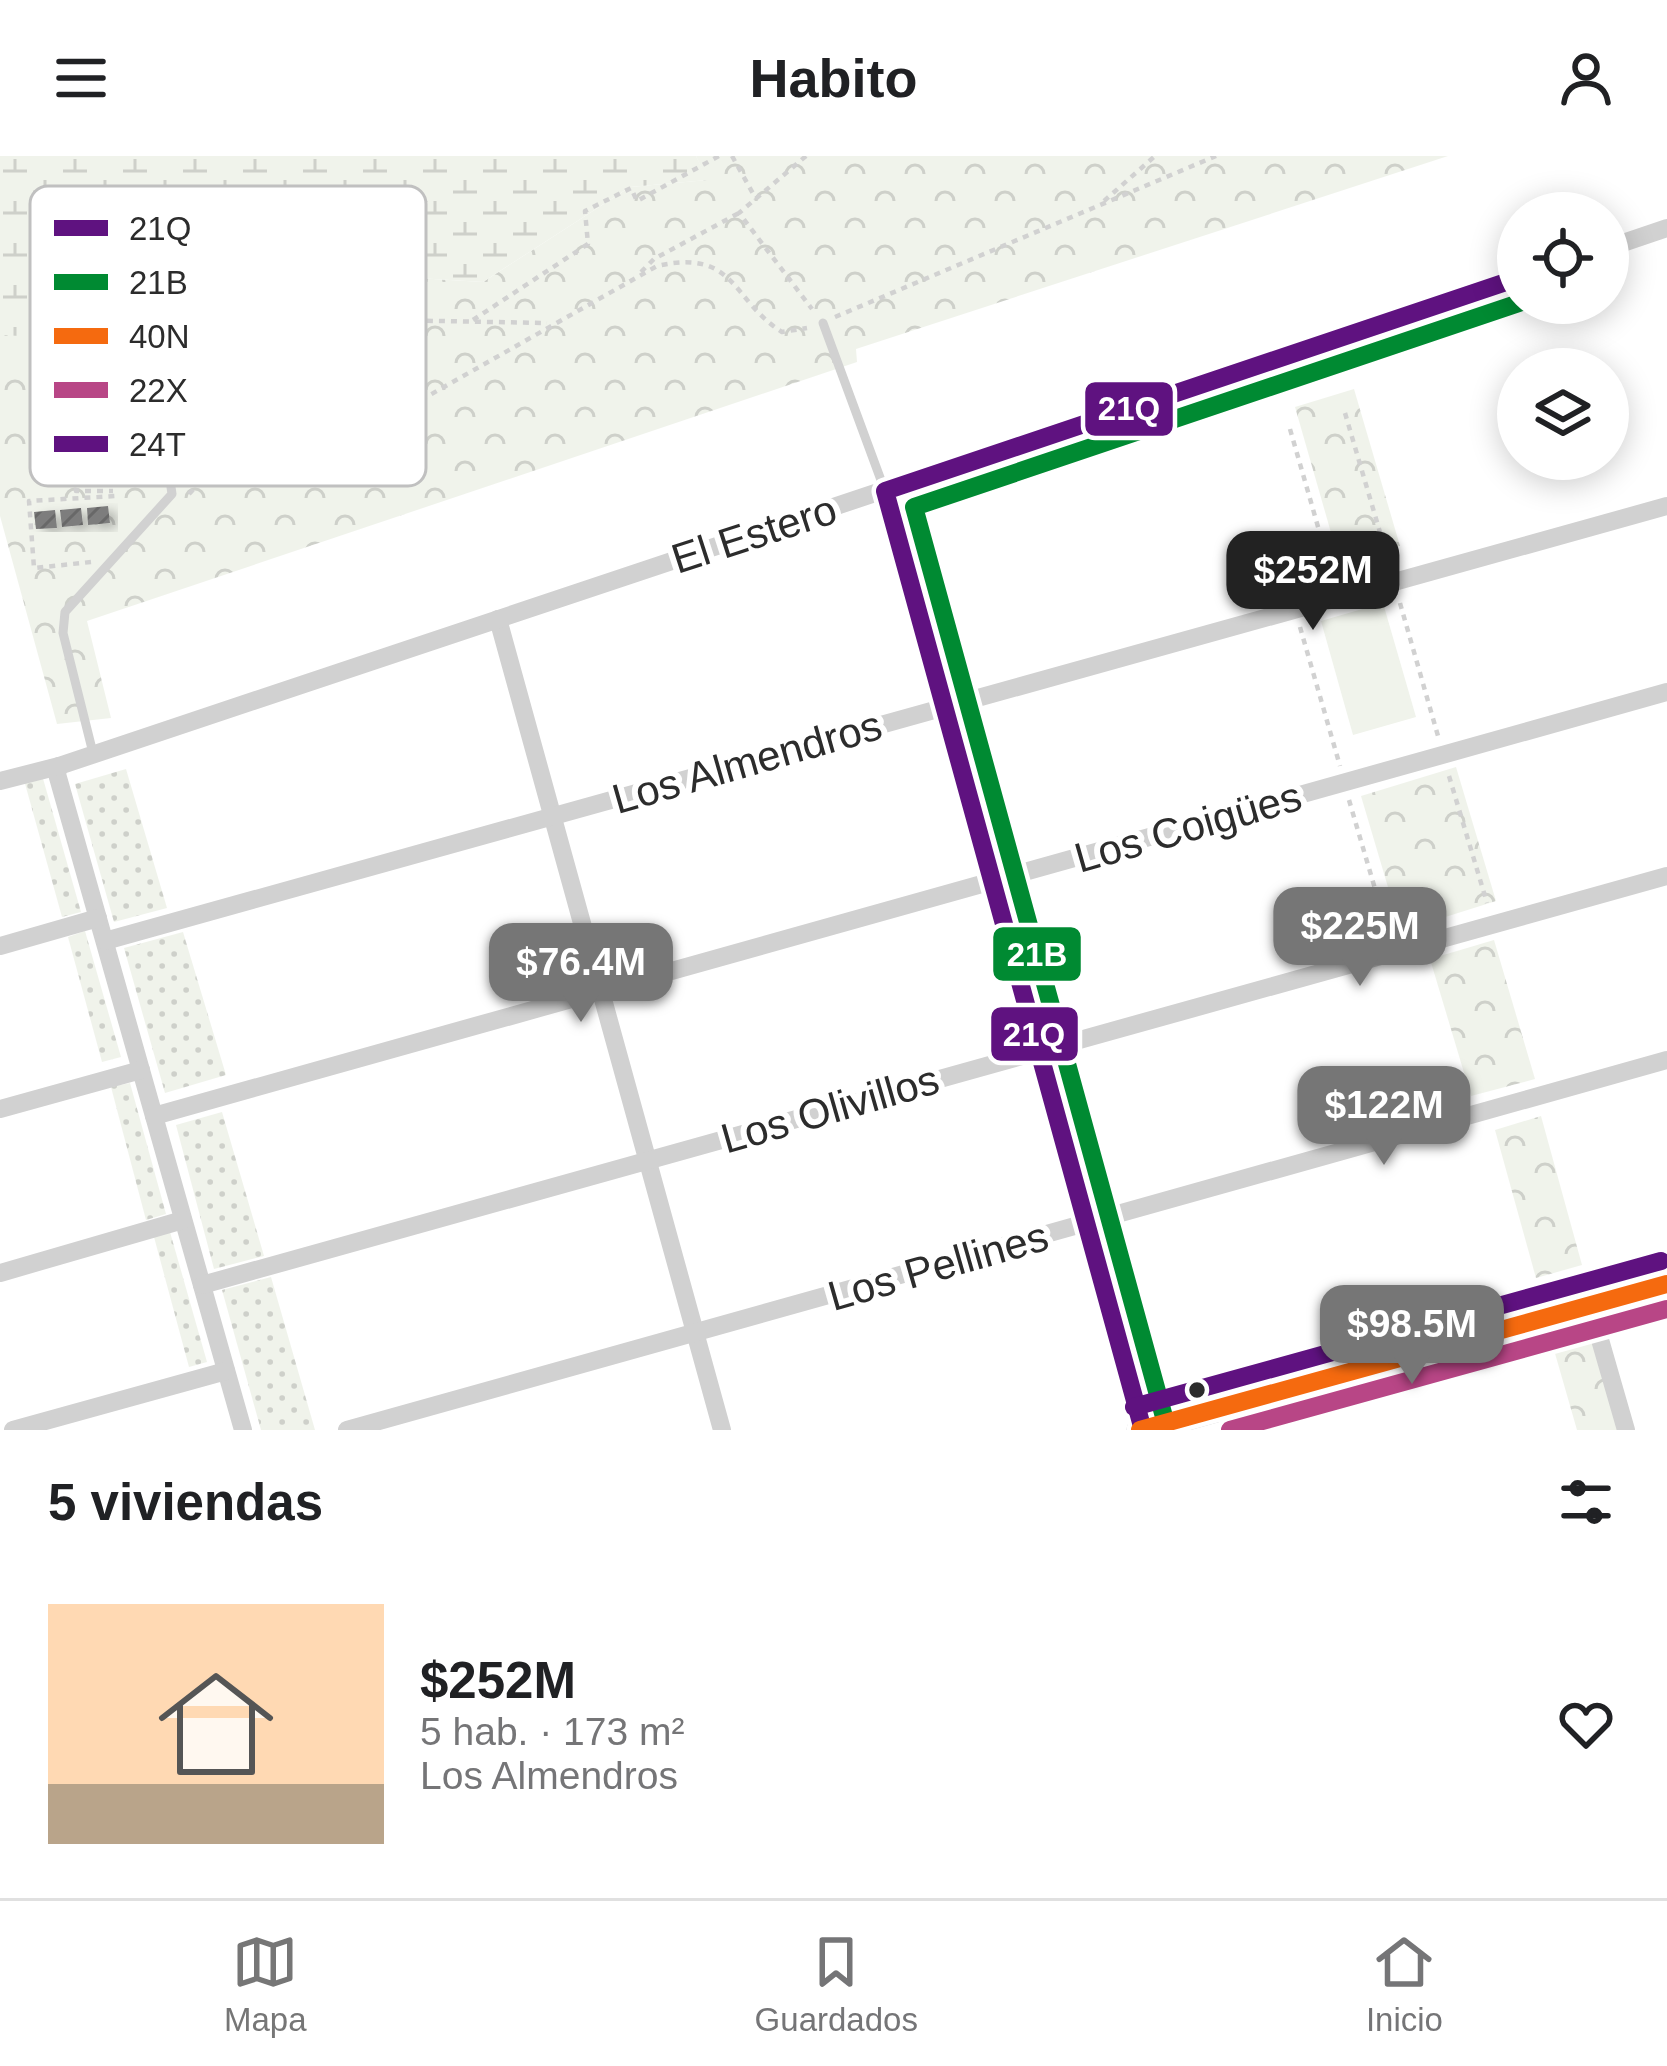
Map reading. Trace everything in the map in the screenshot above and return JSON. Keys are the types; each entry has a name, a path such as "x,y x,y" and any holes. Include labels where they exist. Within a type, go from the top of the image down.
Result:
{"main road":[{"path":"1142,1430 1667,1284"}],"street":[{"path":"1629,241 1667,228"},
{"name":"El Estero","path":"0,781 58,766 1497,285"},
{"path":"885,491 1142,1430"},
{"name":"Los Almendros","path":"105,941 1667,506"},
{"path":"498,619 722,1430"},
{"name":"Los Coigües","path":"154,1115 1667,692"},
{"path":"58,766 243,1430"},
{"name":"Los Olivillos","path":"202,1285 1667,876"},
{"path":"0,946 98,918"},
{"name":"Los Pellines","path":"347,1430 1667,1060"},
{"path":"0,1109 141,1070"},
{"path":"0,1273 183,1220"},
{"path":"1590,1305 1626,1430"},
{"path":"13,1430 226,1371"}],"lane":[{"path":"823,322 885,491"},
{"path":"93,753 63,622 71,604 172,494 171,486"}],"path":[{"path":"473,320 588,244 585,211 631,188 637,200 719,156"},
{"path":"732,156 757,199"},
{"path":"639,274 654,259 739,213 806,156"},
{"path":"1100,205 1155,156"},
{"path":"426,396 639,274 675,262 706,265 734,282 782,332 823,322 1216,156"},
{"path":"739,213 823,322"},
{"path":"426,320 550,323"},
{"path":"1345,413 1494,924"},
{"path":"1290,429 1339,598"},
{"path":"76,486 76,491 113,489 113,496"},
{"path":"95,578 92,562 34,568 29,501 157,494 164,486"},
{"path":"189,494 197,486"}],"green space":[{"path":"0,156 30,246 30,486 426,486 426,279 483,282 630,187 707,180 696,156 1448,156 856,349 857,362 87,621 111,718 57,724 0,516"},
{"path":"0,156 696,156 708,180 630,187 483,282 426,279 426,186 30,186 30,336 0,335"},
{"path":"1354,389 1400,546 1340,564 1295,407"},
{"path":"1383,603 1416,717 1353,735 1321,621"},
{"path":"1456,767 1496,901 1401,931 1361,796"},
{"path":"126,769 167,908 114,922 75,784"},
{"path":"42,775 81,912 62,917 24,780"},
{"path":"85,931 121,1057 102,1062 68,937"},
{"path":"183,932 226,1075 165,1093 124,948"},
{"path":"1494,940 1535,1079 1471,1096 1430,959"},
{"path":"130,1083 166,1214 146,1220 111,1087"},
{"path":"222,1112 264,1256 214,1269 176,1125"},
{"path":"1541,1116 1582,1265 1536,1278 1495,1130"},
{"path":"170,1232 207,1362 189,1367 154,1237"},
{"path":"271,1277 315,1430 261,1430 222,1290"},
{"path":"1592,1333 1618,1430 1577,1430 1552,1343"}],"building":[{"path":"108,506 110,523 88,525 87,508"},
{"path":"81,508 83,525 62,527 60,510"},
{"path":"55,510 57,528 36,529 34,512"}],"transit line":[{"name":"21Q","path":"1143,1430 885,491 1497,285"},
{"name":"21B","path":"1166,1424 914,507 1497,310"},
{"name":"24T","path":"1134,1407 1661,1261"},
{"name":"40N","path":"1140,1430 1667,1284"},
{"name":"22X","path":"1230,1430 1667,1309"}]}
